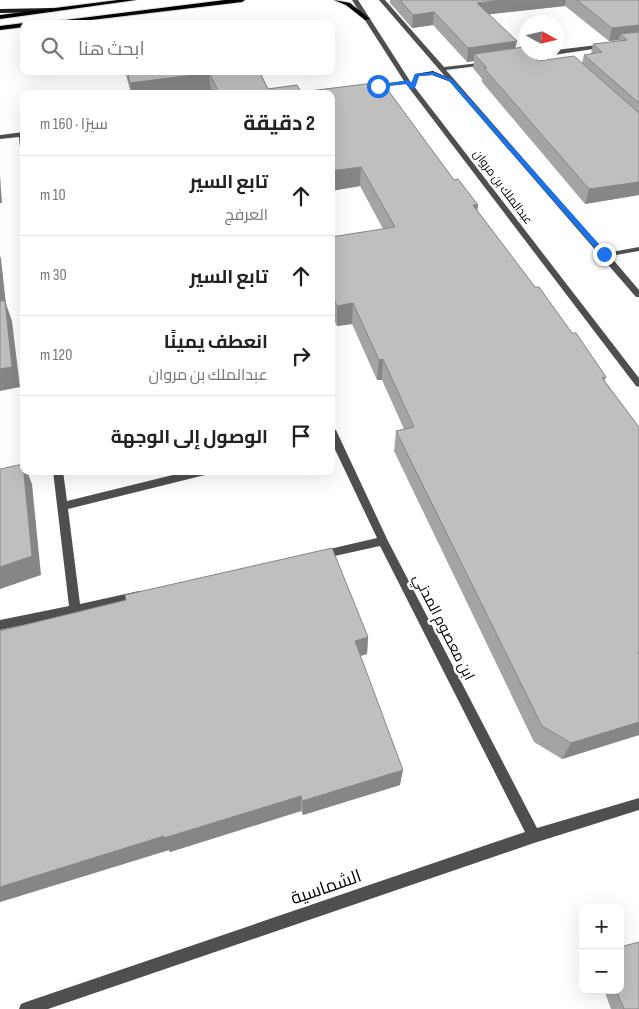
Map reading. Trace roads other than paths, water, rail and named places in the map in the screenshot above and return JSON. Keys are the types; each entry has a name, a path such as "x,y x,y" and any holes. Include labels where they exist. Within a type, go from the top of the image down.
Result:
{"main road":[{"path":"0,17 133,0"},
{"path":"71,20 242,0"},
{"path":"337,0 348,4 367,19"},
{"path":"2,28 20,26"}],"street":[{"name":"عبدالملك بن مروان","path":"355,0 410,85 639,384"},
{"name":"عبدالملك بن مروان","path":"382,0 639,295"},
{"path":"0,11 52,10"},
{"path":"564,51 612,45"},
{"path":"509,60 519,58"},
{"path":"442,69 490,62"},
{"path":"360,88 410,85 417,75 433,73 451,80"},
{"path":"0,137 20,134"},
{"path":"604,254 639,249"},
{"name":"ابن معصوم المدني","path":"335,441 534,836"},
{"path":"59,475 75,610"},
{"path":"63,506 189,475"},
{"path":"306,558 384,541"},
{"path":"0,625 152,593"},
{"name":"الشماسية","path":"26,1009 534,836 639,804"}]}
